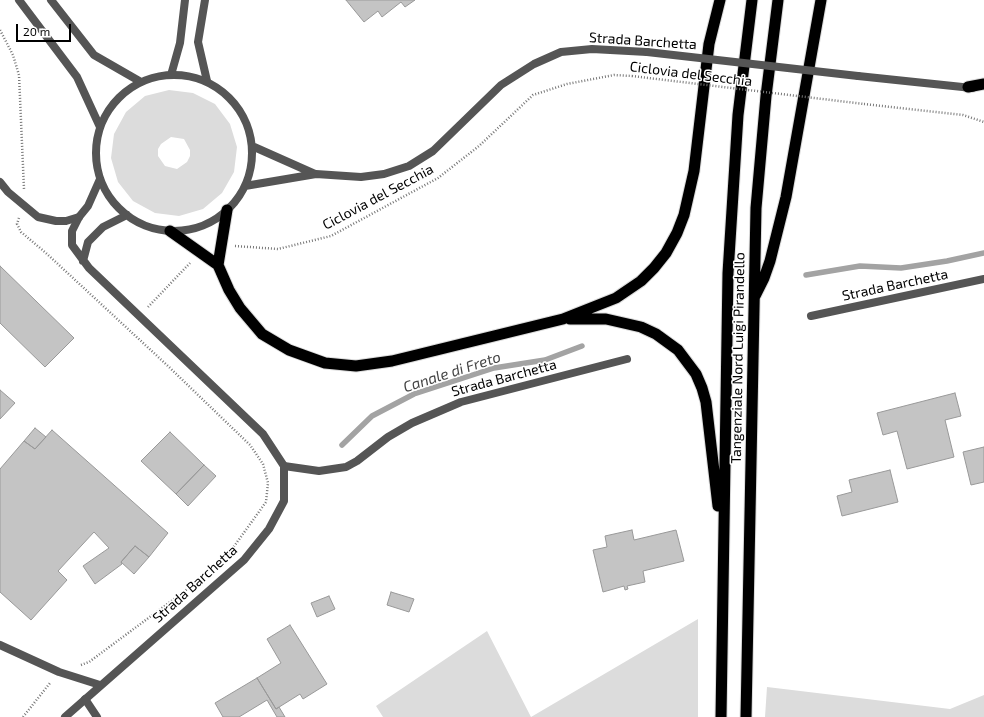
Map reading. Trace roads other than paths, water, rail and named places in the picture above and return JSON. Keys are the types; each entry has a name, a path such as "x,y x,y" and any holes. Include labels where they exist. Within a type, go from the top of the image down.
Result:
{"highway":[{"path":"170,231 218,265 229,290 240,308 262,334 288,350 325,363 356,366 372,365 563,319 616,298 641,281 666,253 677,233 689,198 709,44 720,0"},
{"name":"Tangenziale Nord Luigi Pirandello","path":"721,717 723,556 731,218 738,114 752,0"},
{"name":"Tangenziale Nord Luigi Pirandello","path":"746,717 756,208 766,96 778,0"},
{"path":"754,298 764,278 770,261 786,197 821,0"},
{"path":"968,87 984,84"},
{"path":"218,265 227,210"},
{"path":"563,319 606,319 641,327 656,334 678,350 696,374 702,388 709,417 723,556"}],"street":[{"path":"19,0 77,77 100,127"},
{"path":"51,0 94,55 141,82"},
{"path":"171,74 180,43 185,0"},
{"path":"205,0 198,42 207,82"},
{"name":"Strada Barchetta","path":"245,186 316,174 361,177 384,174 409,166 433,151 501,85 534,64 561,52 592,49 647,52 984,89"},
{"path":"171,74 187,75 207,82 226,94 239,108 248,127 252,146 251,166 245,186 227,210 214,220 201,226 186,230 170,231 153,228 127,216 113,201 100,179 96,157 100,127 114,103 127,91 141,82 156,76 171,74"},
{"name":"Strada Barchetta","path":"252,146 316,174"},
{"path":"100,179 88,206 79,217 72,231 72,245 83,261 263,434 284,466"},
{"path":"0,182 8,192 38,217 47,220 66,221 79,217"},
{"path":"83,261 88,242 103,227 127,216"},
{"name":"Strada Barchetta","path":"811,316 984,279"},
{"name":"Strada Barchetta","path":"64,717 244,560 269,528 284,501 284,466 319,471 346,467 357,461 388,437 412,423 461,402 627,359"},
{"path":"0,645 59,672 100,685"},
{"path":"85,699 97,717"}],"waterway":[{"name":"Canale di Freto","path":"806,275 860,266 901,268 947,261 984,253"},
{"name":"Canale di Freto","path":"342,445 372,416 414,394 494,368 545,360 582,346"}]}
